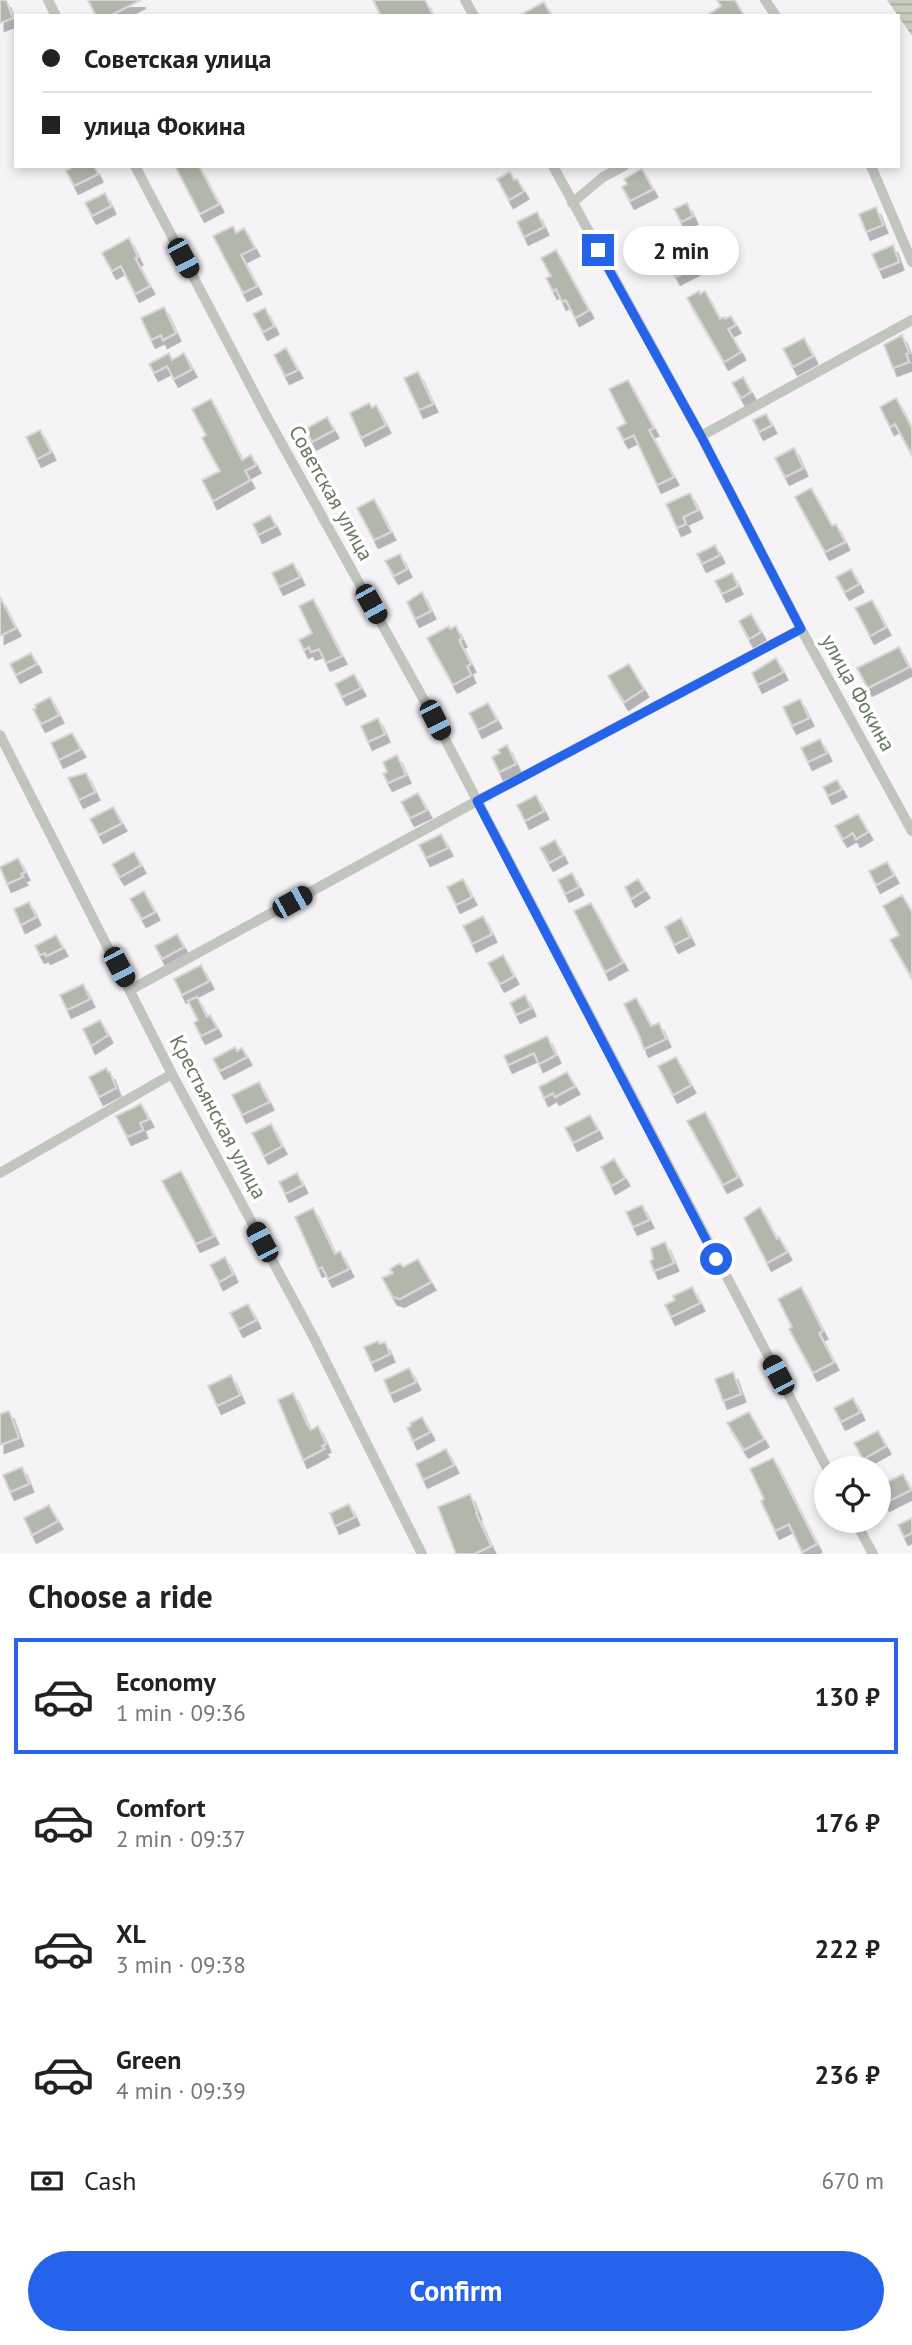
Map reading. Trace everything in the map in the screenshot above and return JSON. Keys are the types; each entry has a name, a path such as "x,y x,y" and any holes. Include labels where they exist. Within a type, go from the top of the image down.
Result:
{"street":[{"name":"Советская улица","path":"136,168 267,417 435,720 821,1456"},
{"name":"улица Фокина","path":"554,168 912,831"},
{"path":"572,203 603,177 620,168"},
{"path":"873,168 912,262"},
{"path":"701,436 912,320"},
{"path":"130,990 801,629"},
{"name":"Крестьянская улица","path":"0,735 172,1073 314,1338 422,1554"},
{"path":"0,1173 172,1073"},
{"path":"862,1533 873,1554"}],"shaded area":[{"path":"887,0 912,0 912,36 900,19 900,14 897,14"}],"building":[{"path":"0,0 6,0 13,18 0,23"},
{"path":"88,0 141,0 113,14 95,14"},
{"path":"373,0 425,0 432,14 380,14"},
{"path":"717,0 735,0 743,14 709,14 721,6"},
{"path":"544,2 550,14 523,14"},
{"path":"71,168 95,168 98,174 74,186 66,171"},
{"path":"176,168 200,168 219,204 200,214"},
{"path":"642,169 653,189 630,201 622,187 627,184 624,179"},
{"path":"510,172 524,191 509,200 497,179"},
{"path":"105,193 111,206 92,216 85,203"},
{"path":"687,203 693,216 681,222 674,209"},
{"path":"876,207 883,225 866,232 859,214"},
{"path":"537,212 544,227 524,237 517,222"},
{"path":"233,226 236,233 244,228 255,248 241,255 257,286 243,293 213,236"},
{"path":"129,238 138,257 135,258 150,286 135,294 121,266 112,271 102,253"},
{"path":"673,238 682,257 688,254 695,267 676,277 658,245"},
{"path":"893,245 899,262 879,270 872,254"},
{"path":"556,250 589,310 575,318 566,300 562,302 556,289 553,291 546,278 551,276 541,258"},
{"path":"699,291 700,294 705,291 720,319 731,316 736,325 728,329 741,352 724,362 687,298"},
{"path":"164,307 176,333 163,340 161,335 151,340 141,318"},
{"path":"265,308 274,326 263,332 253,314"},
{"path":"902,335 909,353 906,354 909,362 893,368 884,345"},
{"path":"804,338 813,356 793,367 783,349"},
{"path":"286,348 298,370 285,376 274,355"},
{"path":"169,353 172,360 184,353 192,369 174,379 167,366 154,373 149,364"},
{"path":"418,372 433,404 419,410 404,378"},
{"path":"743,377 751,392 741,398 732,383"},
{"path":"628,380 654,428 649,430 674,477 657,485 634,435 624,440 617,428 626,423 609,389"},
{"path":"896,398 912,428 912,455 895,424 890,427 880,407"},
{"path":"211,399 242,460 251,455 256,465 245,471 250,480 213,501 202,480 220,471 202,438 206,435 192,409"},
{"path":"369,403 372,408 376,405 386,425 361,438 350,413"},
{"path":"766,414 772,425 759,432 753,420"},
{"path":"327,417 334,430 312,442 305,429"},
{"path":"40,430 51,452 37,459 26,437"},
{"path":"794,448 803,468 785,477 775,458"},
{"path":"811,488 832,526 836,524 845,542 825,552 795,497"},
{"path":"690,493 698,510 683,517 686,524 677,528 666,504"},
{"path":"374,499 391,532 374,540 357,508"},
{"path":"270,515 276,526 258,535 253,524"},
{"path":"715,545 720,555 702,564 697,554"},
{"path":"400,554 407,569 394,576 385,561"},
{"path":"293,563 300,577 279,587 272,573"},
{"path":"851,569 859,584 845,592 836,577"},
{"path":"732,573 738,586 722,594 715,581"},
{"path":"422,592 431,611 415,619 407,602"},
{"path":"0,597 16,628 0,636"},
{"path":"313,599 342,656 326,663 319,649 311,652 309,647 304,650 299,640 312,633 299,606"},
{"path":"872,600 886,627 870,636 855,608"},
{"path":"751,614 761,632 749,639 739,621"},
{"path":"449,626 450,629 456,626 462,639 459,640 471,664 467,666 471,675 453,685 427,638"},
{"path":"899,647 909,667 868,688 857,668"},
{"path":"31,653 37,664 16,675 10,664"},
{"path":"776,658 783,672 758,685 752,673"},
{"path":"629,664 644,689 624,702 608,676"},
{"path":"354,674 361,688 342,697 335,684"},
{"path":"50,697 59,715 41,724 33,709 36,708 35,705"},
{"path":"800,699 809,718 792,726 783,707"},
{"path":"488,703 497,720 478,730 469,713"},
{"path":"378,718 385,734 368,742 361,726"},
{"path":"72,733 81,749 59,760 51,743"},
{"path":"820,739 827,753 808,762 801,748"},
{"path":"507,745 516,764 499,772 492,757"},
{"path":"397,755 406,775 388,783 383,774 387,772 383,762"},
{"path":"86,773 95,792 79,800 68,778"},
{"path":"837,780 842,789 828,796 823,787"},
{"path":"418,793 427,810 410,818 401,802"},
{"path":"536,795 544,811 525,821 517,805"},
{"path":"113,807 122,823 99,835 90,819"},
{"path":"858,814 868,832 856,839 853,833 843,839 835,826"},
{"path":"441,834 448,848 426,858 419,845"},
{"path":"555,840 563,855 549,863 540,848"},
{"path":"134,852 141,865 120,877 112,864"},
{"path":"18,858 25,872 21,874 23,877 7,884 0,867"},
{"path":"887,862 894,875 876,885 869,871"},
{"path":"572,873 579,887 565,894 558,880"},
{"path":"463,879 472,897 456,905 447,887"},
{"path":"638,879 645,890 631,899 625,887"},
{"path":"144,891 155,912 142,919 130,899"},
{"path":"902,895 912,912 912,978 890,940 899,935 883,906"},
{"path":"29,902 36,917 21,925 14,909"},
{"path":"591,903 623,962 605,972 574,911"},
{"path":"483,916 492,934 472,944 463,926"},
{"path":"681,918 690,937 674,945 665,927"},
{"path":"177,934 184,947 162,959 155,946"},
{"path":"56,935 63,948 46,956 45,953 40,955 35,946"},
{"path":"503,955 514,976 500,984 488,963"},
{"path":"201,965 209,981 182,995 174,979"},
{"path":"83,984 90,999 67,1010 60,995"},
{"path":"525,995 531,1008 516,1015 510,1003"},
{"path":"197,997 207,1017 210,1015 217,1028 201,1036 194,1023 198,1020 188,1001"},
{"path":"636,998 651,1026 659,1023 666,1039 644,1049 624,1004"},
{"path":"100,1020 108,1035 91,1046 83,1029"},
{"path":"547,1036 556,1055 539,1064 534,1053 508,1065 504,1056"},
{"path":"235,1047 237,1051 242,1048 247,1057 220,1071 213,1059"},
{"path":"676,1057 691,1085 673,1095 658,1066"},
{"path":"106,1068 116,1088 99,1097 89,1077"},
{"path":"567,1072 575,1086 555,1097 553,1093 544,1098 539,1087"},
{"path":"259,1082 269,1102 242,1115 232,1095"},
{"path":"141,1104 149,1119 140,1123 143,1130 127,1137 116,1116"},
{"path":"705,1112 738,1177 723,1185 687,1121"},
{"path":"590,1115 598,1130 573,1143 565,1128"},
{"path":"271,1124 282,1146 264,1156 252,1133"},
{"path":"614,1159 625,1178 611,1186 601,1167"},
{"path":"181,1171 214,1236 196,1244 162,1181"},
{"path":"297,1173 303,1185 285,1194 279,1182"},
{"path":"642,1205 649,1220 633,1227 626,1212"},
{"path":"760,1207 787,1252 767,1263 744,1218"},
{"path":"313,1208 335,1254 340,1251 349,1269 328,1279 322,1267 318,1269 295,1217"},
{"path":"665,1242 674,1263 654,1271 650,1261 653,1259 651,1248"},
{"path":"225,1257 233,1274 219,1282 210,1265"},
{"path":"418,1259 431,1282 400,1299 393,1297 382,1278 393,1273 390,1269 400,1263 403,1267"},
{"path":"692,1287 700,1303 671,1317 665,1305 675,1300 673,1296"},
{"path":"801,1287 823,1331 819,1333 834,1362 813,1373 789,1329 792,1327 778,1299"},
{"path":"248,1304 256,1320 239,1329 230,1313"},
{"path":"378,1341 379,1344 385,1342 390,1354 371,1363 364,1347"},
{"path":"409,1368 416,1382 390,1394 384,1380"},
{"path":"733,1372 741,1394 723,1401 715,1379"},
{"path":"231,1375 240,1395 217,1406 208,1386"},
{"path":"293,1393 308,1426 311,1430 318,1426 326,1444 322,1446 324,1449 303,1460 278,1400"},
{"path":"853,1398 860,1412 841,1422 834,1408"},
{"path":"9,1411 19,1438 0,1445 0,1414"},
{"path":"749,1412 764,1439 744,1450 727,1423"},
{"path":"422,1417 430,1432 413,1441 407,1428 411,1426 410,1423"},
{"path":"878,1431 886,1446 868,1456 861,1456 854,1443"},
{"path":"446,1449 454,1465 423,1480 416,1464"},
{"path":"773,1458 817,1544 802,1552 789,1524 775,1531 750,1469"},
{"path":"22,1467 29,1484 10,1492 3,1475"},
{"path":"903,1474 911,1490 891,1500 891,1480"},
{"path":"470,1494 491,1546 474,1554 456,1554 438,1507"},
{"path":"349,1504 355,1517 335,1526 330,1513"},
{"path":"49,1505 58,1521 32,1535 24,1518"},
{"path":"912,1518 912,1533 904,1537 898,1525"}],"route":[{"path":"598,250 701,436 801,629 477,801 716,1259"}]}
